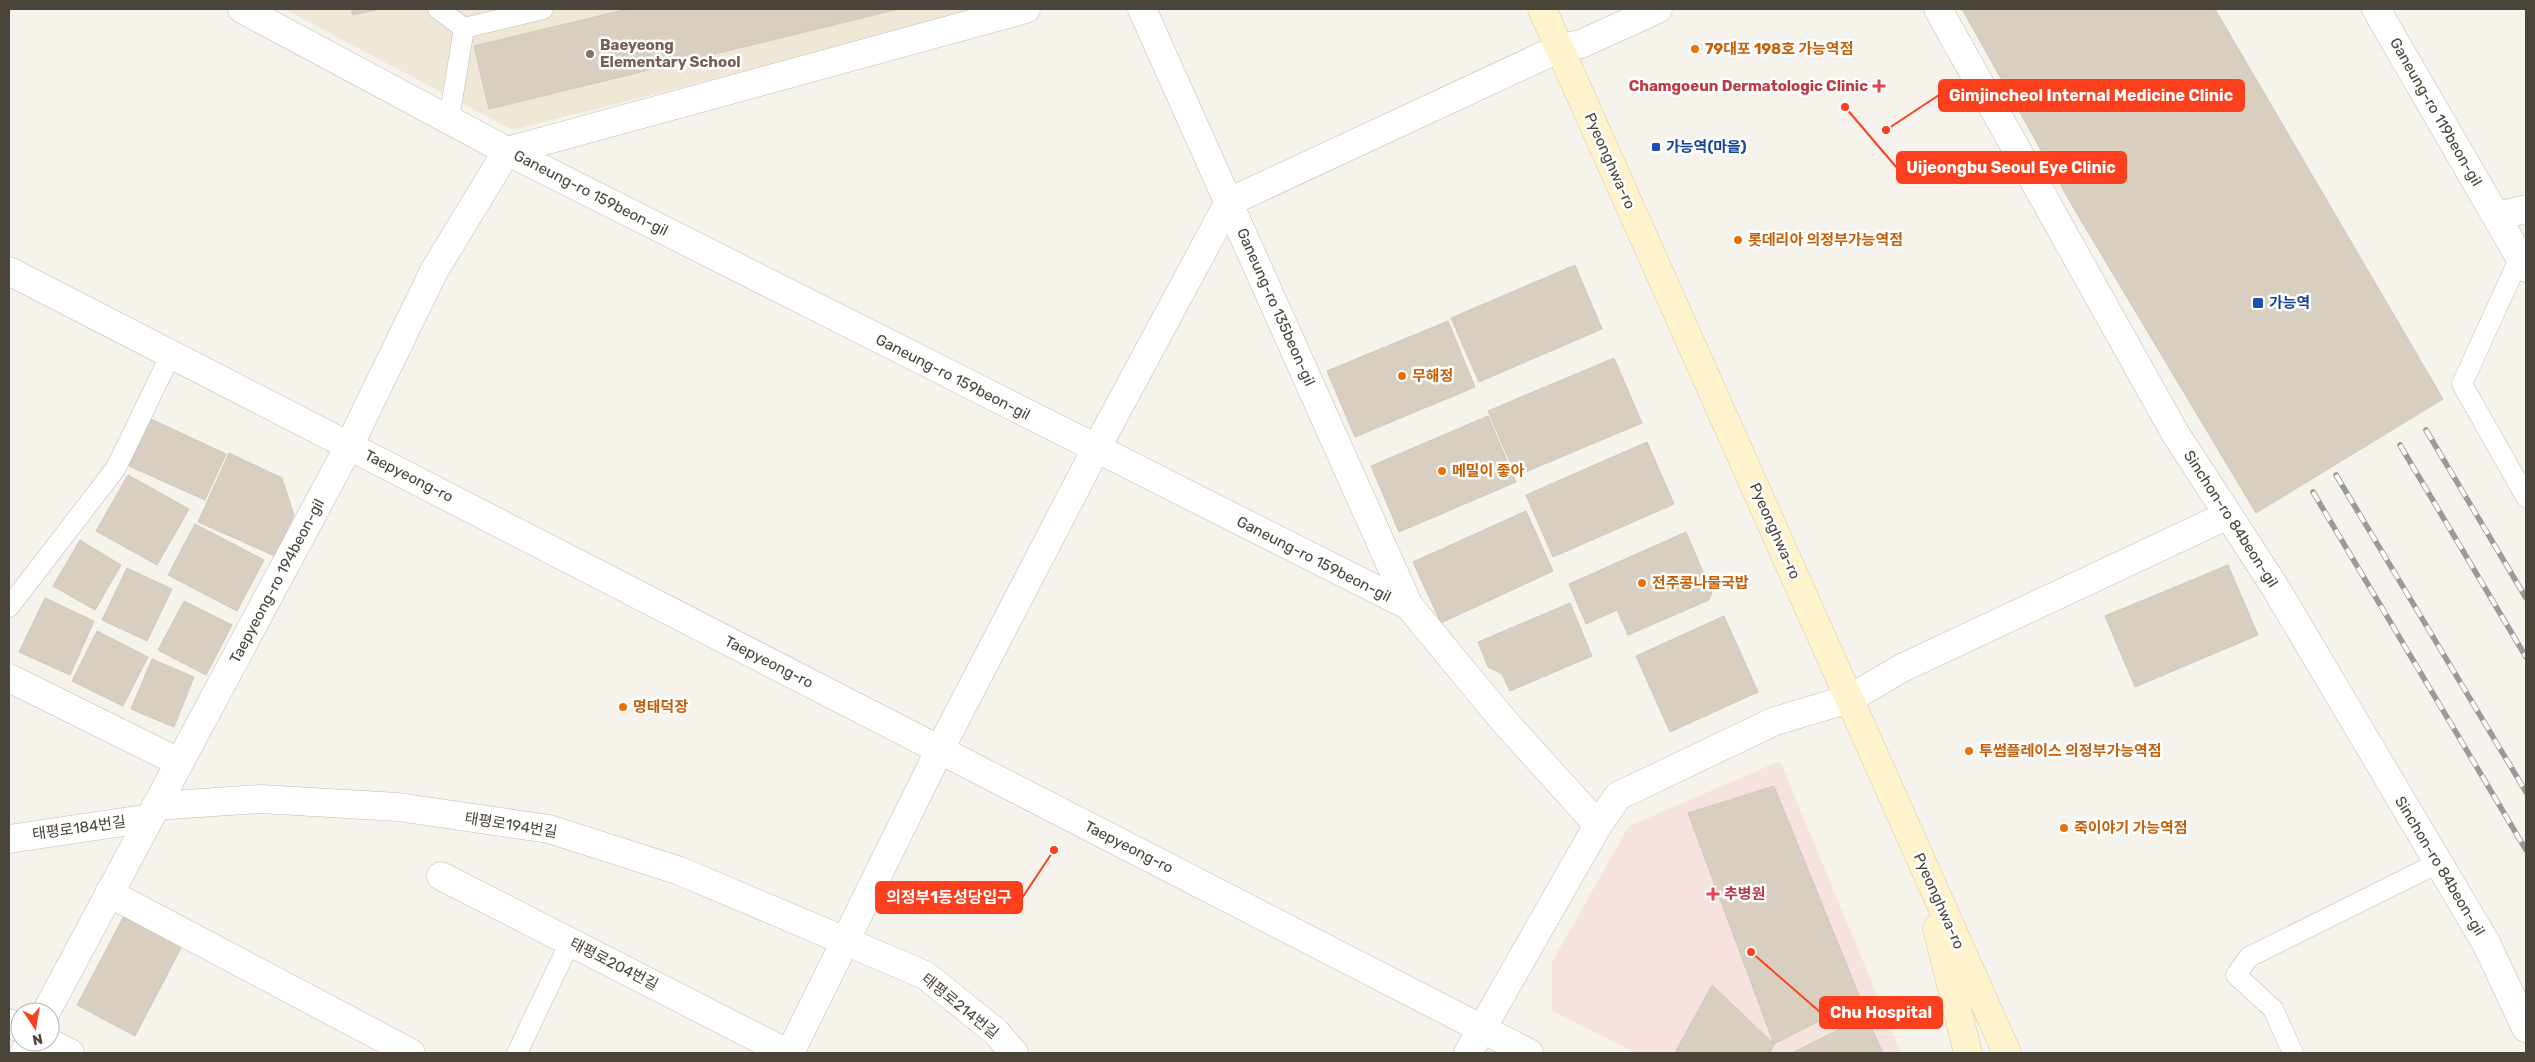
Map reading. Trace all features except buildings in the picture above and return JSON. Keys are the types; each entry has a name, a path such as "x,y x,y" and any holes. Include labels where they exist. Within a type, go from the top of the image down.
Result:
{"main road":[{"name":"Pyeonghwa-ro","path":"1542,9 2007,1053"},
{"path":"1918,854 1968,1053"}],"street":[{"name":"Ganeung-ro 159beon-gil","path":"242,9 507,151 1409,606 1504,721 1598,824"},
{"path":"507,151 1026,9"},
{"name":"Ganeung-ro 135beon-gil","path":"1142,9 1409,606"},
{"path":"789,1053 847,941 940,749 1096,449 1229,202 1560,48 1580,44 1658,9"},
{"name":"Sinchon-ro 84beon-gil","path":"1938,9 2175,433 2280,596 2486,943 2526,1028"},
{"name":"Ganeung-ro 119beon-gil","path":"2376,9 2523,263"},
{"name":"Taepyeong-ro 194beon-gil","path":"51,1002 349,446 434,271 507,151"},
{"path":"2497,216 2526,209"},
{"name":"Taepyeong-ro","path":"9,271 1529,1053"},
{"path":"1468,1053 1598,824 1618,796 1776,721 1849,699 1902,668 2228,515"},
{"path":"9,678 179,762"},
{"name":"태평로194번길","path":"153,812 261,799 398,807 549,829 680,871 847,941"},
{"name":"태평로184번길","path":"9,839 153,812"},
{"name":"태평로204번길","path":"441,876 456,886 789,1053"},
{"path":"109,893 411,1053"},
{"name":"태평로214번길","path":"847,941 925,975 996,1032 1014,1053"}],"lane":[{"path":"438,9 464,28 543,9"},
{"path":"449,119 464,28"},
{"path":"2523,263 2462,384 2526,496"},
{"path":"9,607 116,468 171,354"},
{"path":"2293,1053 2274,1009 2236,975 2249,957 2438,863"},
{"path":"517,1053 570,942"}],"shaded area":[{"name":"Baeyeong Elementary School","path":"284,9 989,9 513,130"},
{"name":"추병원","path":"1780,761 1901,1053 1636,1053 1552,1011 1552,962 1629,826"}],"railway":[{"path":"2426,430 2526,598"},
{"path":"2400,445 2526,657"},
{"path":"2336,475 2526,792"},
{"path":"2313,492 2526,850"}],"place":[{"name":"79대포 198호 가능역점","path":"1695,49"},
{"name":"Baeyeong Elementary School","path":"590,54"},
{"name":"Chamgoeun Dermatologic Clinic","path":"1879,86"},
{"name":"Uijeongbu Seoul Eye Clinic","path":"1845,107"},
{"name":"Gimjincheol Internal Medicine Clinic","path":"1886,130"},
{"name":"가능역(마을)","path":"1656,147"},
{"name":"롯데리아 의정부가능역점","path":"1738,240"},
{"name":"가능역","path":"2258,303"},
{"name":"무해정","path":"1402,376"},
{"name":"메밀이 좋아","path":"1442,471"},
{"name":"전주콩나물국밥","path":"1642,583"},
{"name":"명태덕장","path":"623,707"},
{"name":"투썸플레이스 의정부가능역점","path":"1969,751"},
{"name":"죽이야기 가능역점","path":"2064,828"},
{"name":"의정부1동성당입구","path":"1054,850"},
{"name":"추병원","path":"1713,894"},
{"name":"Chu Hospital","path":"1751,952"}]}
